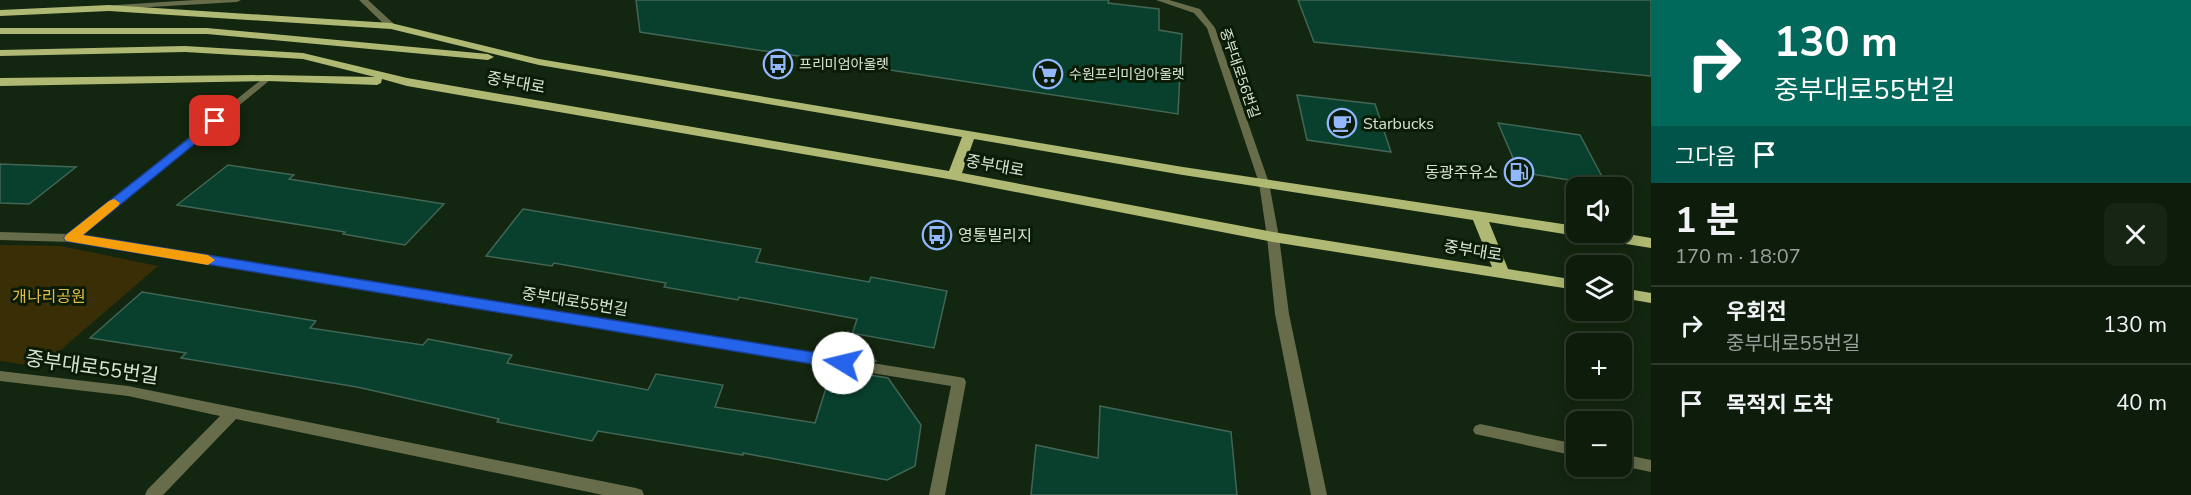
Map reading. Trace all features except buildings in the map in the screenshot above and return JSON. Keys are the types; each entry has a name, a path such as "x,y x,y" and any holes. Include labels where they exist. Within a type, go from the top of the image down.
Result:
{"main road":[{"name":"중부대로","path":"0,13 109,8 391,26 538,62 969,135 1566,229"},
{"name":"중부대로","path":"0,32 207,31 538,62"},
{"name":"중부대로","path":"0,54 185,49 303,56 407,82 954,176 1273,237 1566,283"},
{"name":"중부대로","path":"0,82 267,78 407,82"},
{"path":"954,176 969,135"},
{"path":"1479,216 1502,273"},
{"path":"1632,240 1651,243"},
{"path":"1632,295 1651,298"}],"street":[{"path":"109,8 237,0"},
{"path":"363,0 391,26"},
{"name":"중부대로56번길","path":"1160,0 1197,11 1210,28 1264,183 1282,314 1319,495"},
{"path":"71,238 267,78"},
{"name":"중부대로55번길","path":"0,236 71,238 959,382 937,495"},
{"name":"중부대로55번길","path":"0,376 128,391 636,495"},
{"path":"153,495 232,412"},
{"path":"1480,430 1566,448"},
{"path":"1632,461 1651,466"}],"green space":[{"name":"개나리공원","path":"0,245 61,246 158,266 41,367 0,361"}],"slow traffic":[{"path":"114,203 71,238 208,260"}],"place":[{"name":"프리미엄아울렛","path":"778,64"},
{"name":"수원프리미엄아울렛","path":"1048,74"},
{"name":"Starbucks","path":"1342,123"},
{"name":"동광주유소","path":"1519,172"},
{"name":"영통빌리지","path":"937,235"}],"route":[{"path":"215,121 71,238 843,363"}]}
